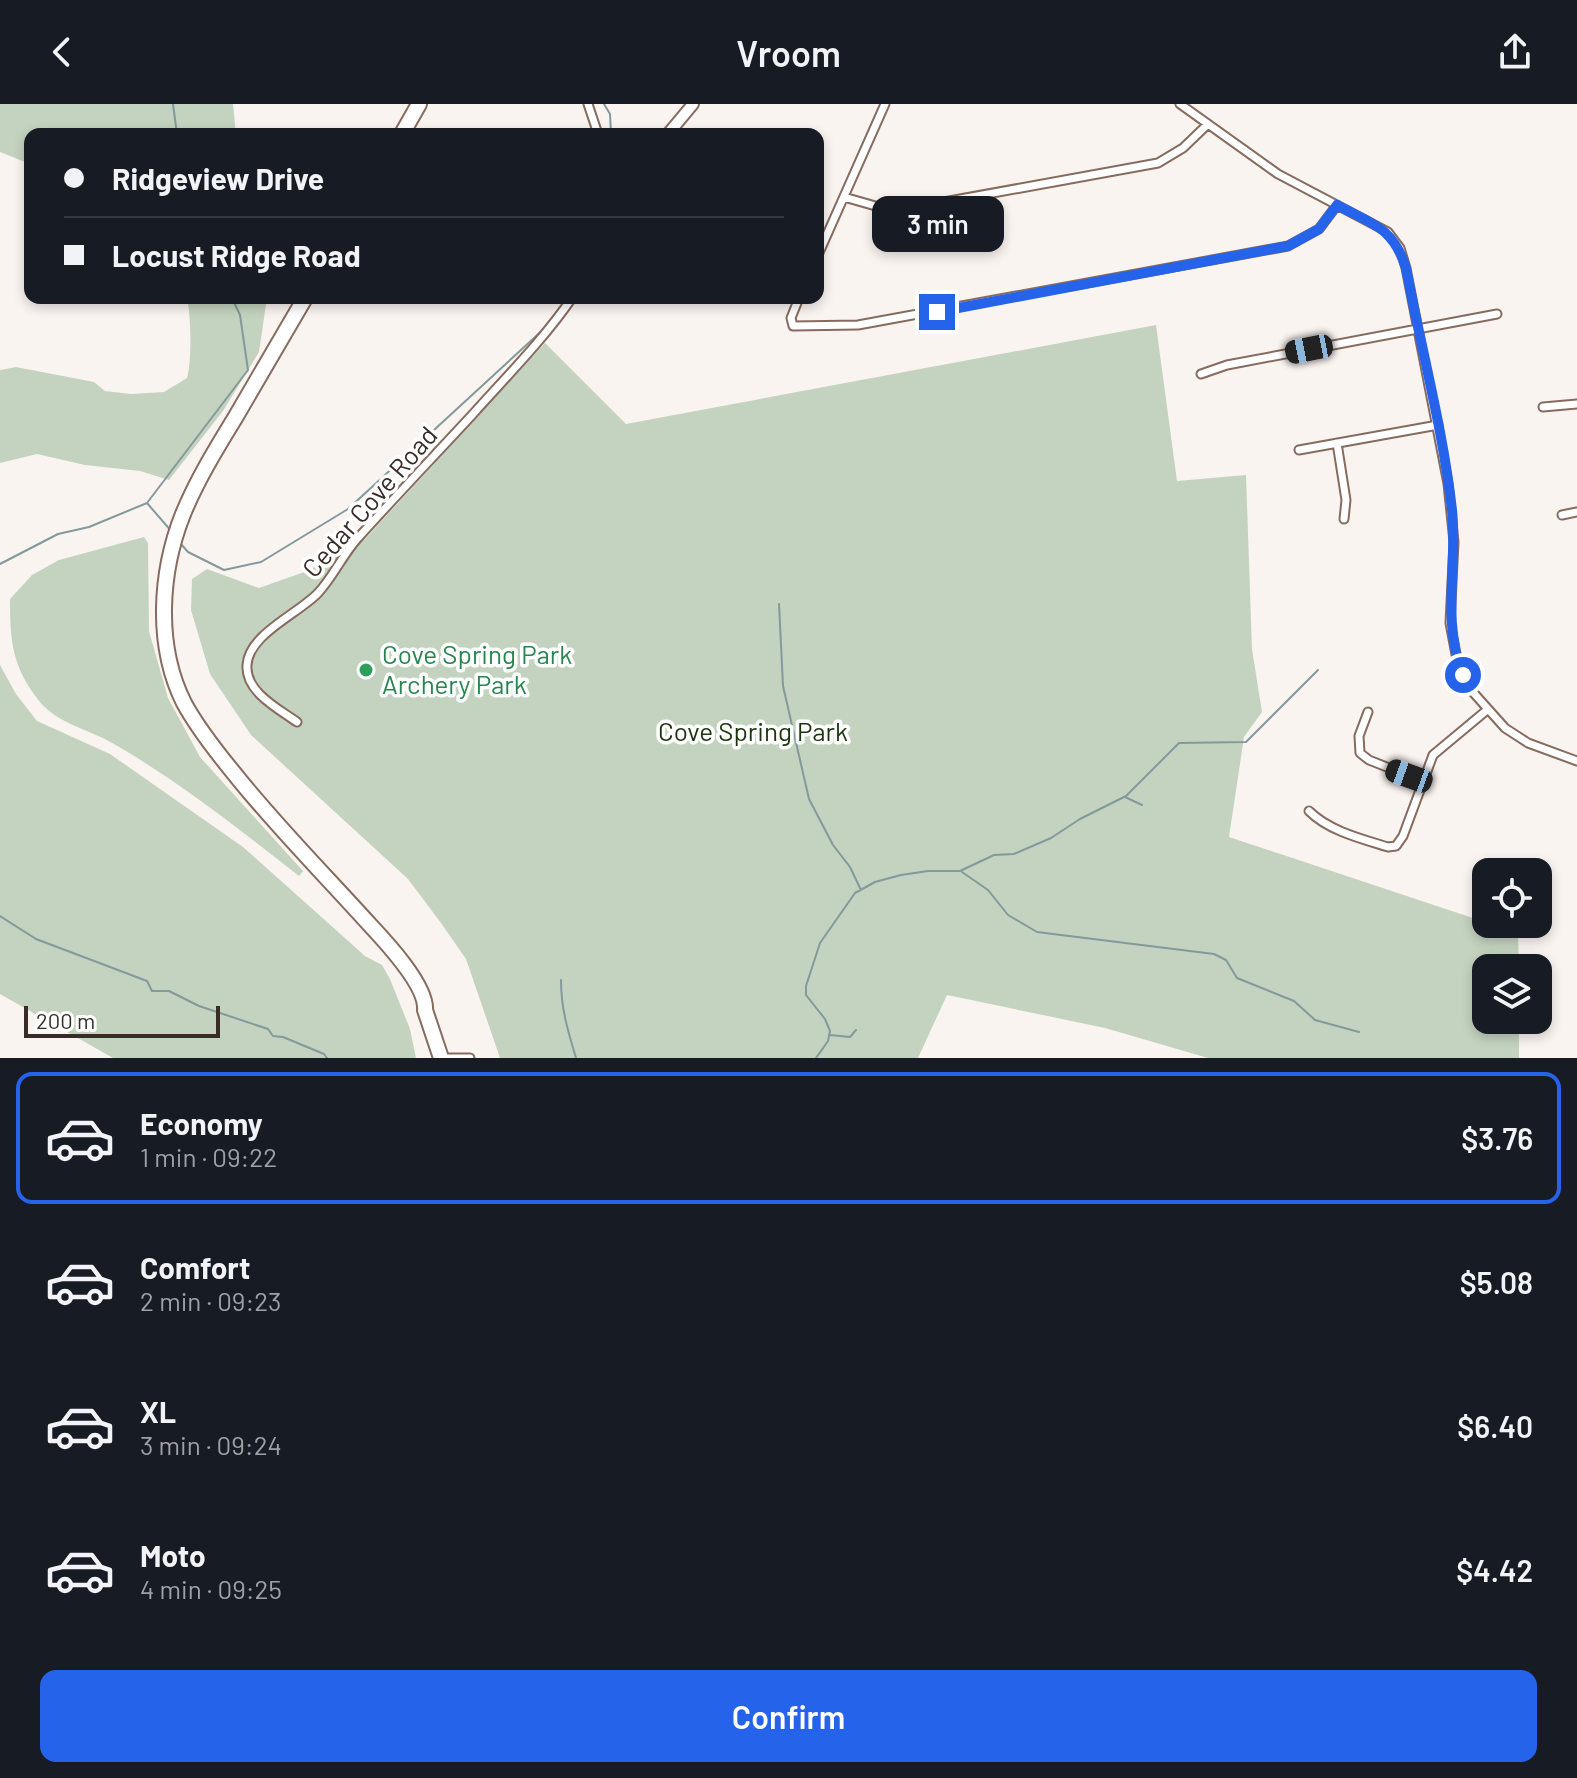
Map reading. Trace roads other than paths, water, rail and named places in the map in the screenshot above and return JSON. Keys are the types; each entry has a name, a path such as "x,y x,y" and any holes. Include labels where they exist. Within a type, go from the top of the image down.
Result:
{"highway":[{"path":"408,128 419,104"},
{"path":"302,304 183,513 171,549 166,579 164,609 168,646 184,702 210,743 283,832 386,942 434,1013 449,1058"},
{"path":"426,1004 425,1010 441,1058"}],"street":[{"path":"588,104 596,128"},
{"path":"673,128 693,104"},
{"path":"824,242 885,104"},
{"path":"1180,104 1278,174 1388,232 1400,248 1438,425 1453,529 1450,623 1452,642 1463,675 1487,710 1505,728 1528,743 1577,761"},
{"path":"844,197 886,209 905,209 1158,163 1183,148 1208,124"},
{"path":"797,304 791,318 793,326 858,325 937,312 1288,246 1319,229 1337,205"},
{"name":"Cedar Cove Road","path":"297,722 262,697 251,684 247,672 251,653 266,632 327,584 356,540 503,381 567,304"},
{"path":"1201,374 1227,365 1497,314"},
{"path":"1543,407 1577,404"},
{"path":"1299,450 1438,425"},
{"path":"1337,443 1346,500 1344,519"},
{"path":"1562,515 1577,512"},
{"path":"1309,811 1329,826 1394,847 1400,843 1436,751 1487,710"},
{"path":"1368,712 1359,736 1360,753 1369,760 1422,781"},
{"path":"449,1058 470,1058"}],"waterway":[{"path":"173,104 176,128"},
{"path":"604,104 610,114 611,128"},
{"path":"0,564 58,534 89,527 147,503 248,370 240,315 235,304"},
{"path":"181,544 188,552 224,570 261,562 348,509 547,326"},
{"path":"147,503 172,532"},
{"path":"779,604 783,686 809,799 860,888"},
{"path":"816,1058 828,1041 830,1031 825,1019 806,995 806,986 820,943 855,893 875,882 901,875 960,871 994,855 1014,854 1051,838 1080,819 1126,796 1179,743 1246,742 1318,670"},
{"path":"1125,797 1142,805"},
{"path":"962,872 988,890 1008,915 1037,932 1214,954 1226,960 1237,978 1294,1001 1315,1020 1359,1032"},
{"path":"0,916 36,939 147,981 152,991 169,991 199,1006 268,1029 273,1036 283,1037 327,1058"},
{"path":"561,980 564,1010 576,1058"},
{"path":"830,1035 850,1037 856,1030"}],"place":[{"name":"Cove Spring Park Archery Park","path":"366,670"}],"park label":[{"name":"Cove Spring Park","path":"753,732"}]}
